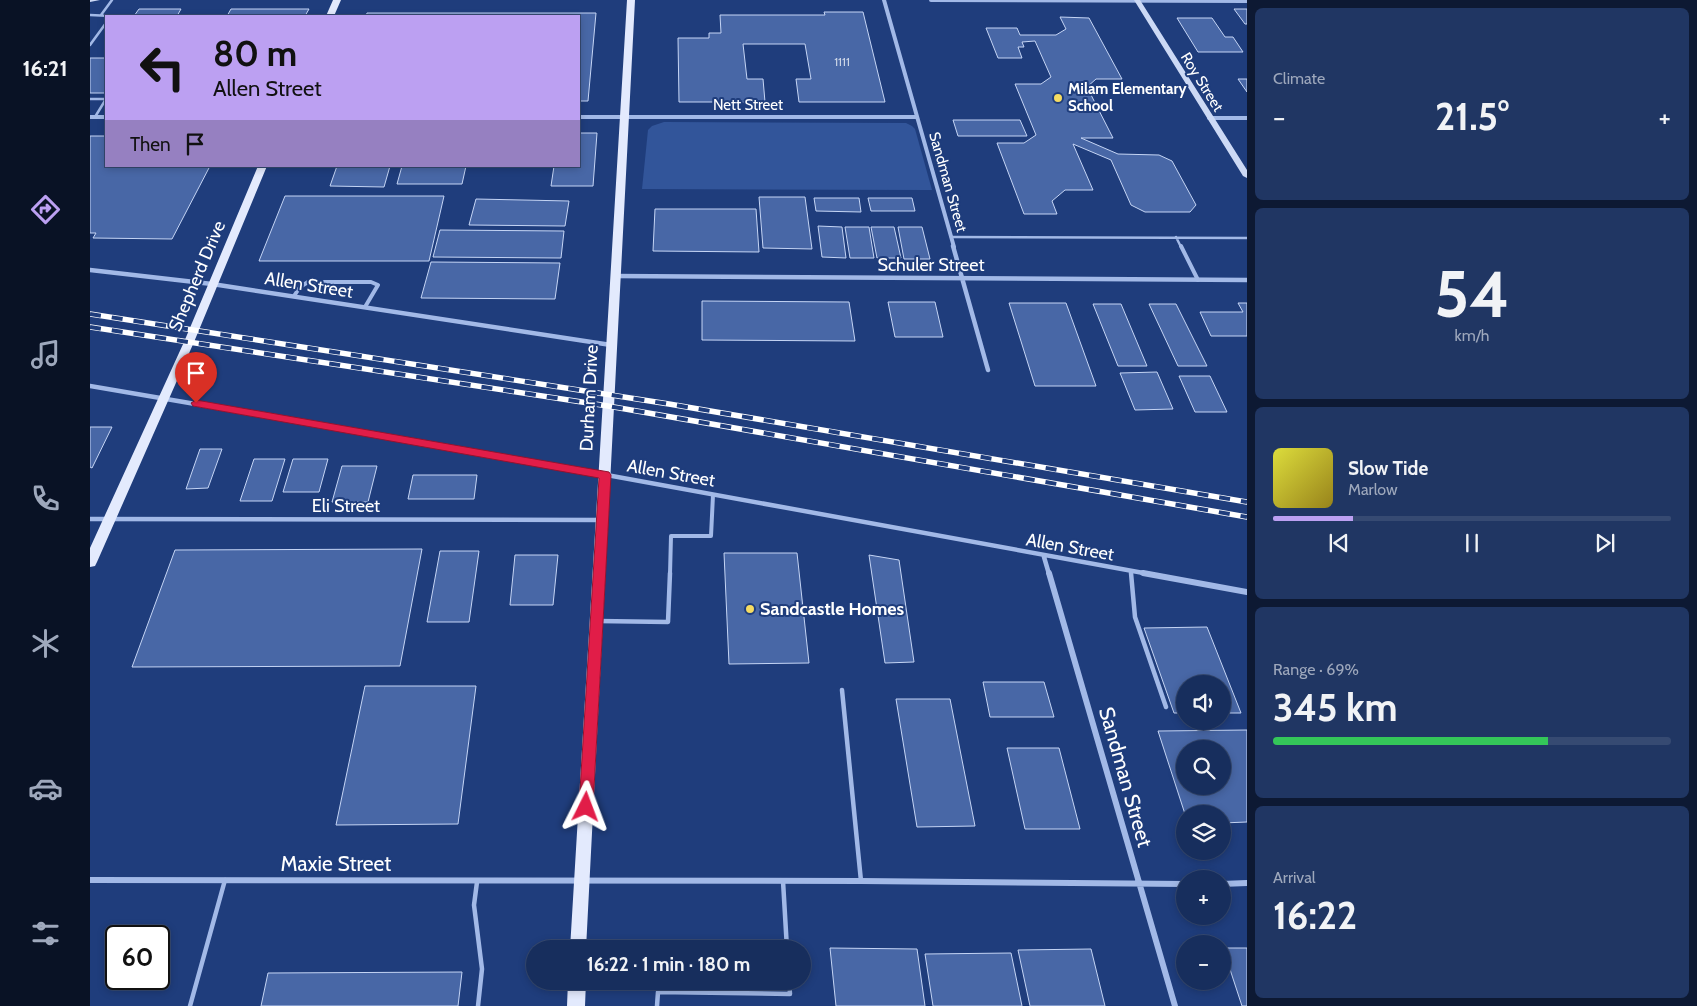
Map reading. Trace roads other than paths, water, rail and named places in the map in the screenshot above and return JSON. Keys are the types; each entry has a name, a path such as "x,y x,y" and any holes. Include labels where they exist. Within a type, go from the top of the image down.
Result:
{"main road":[{"path":"330,15 337,0"},
{"name":"Durham Drive","path":"579,940 631,0"},
{"name":"Shepherd Drive","path":"90,562 189,342 263,167"},
{"path":"576,1006 577,990"}],"street":[{"path":"90,0 97,0"},
{"name":"Sandman Street","path":"884,0 988,370"},
{"path":"931,0 1247,0"},
{"name":"Roy Street","path":"1138,0 1209,118 1247,176"},
{"path":"92,117 105,117"},
{"name":"Nett Street","path":"580,117 917,117"},
{"path":"1209,118 1247,118"},
{"name":"Allen Street","path":"90,270 212,284 612,345"},
{"name":"Schuler Street","path":"615,276 1247,280"},
{"name":"Allen Street","path":"90,386 605,475 1247,592"},
{"name":"Eli Street","path":"90,519 602,520"},
{"name":"Sandman Street","path":"1044,556 1175,1006"},
{"name":"Maxie Street","path":"90,880 861,881 1176,884"},
{"path":"1231,884 1247,883"}],"lane":[{"path":"101,15 112,0"},
{"path":"90,15 105,15"},
{"path":"90,45 105,24"},
{"path":"90,100 105,99"},
{"path":"92,117 105,100"},
{"path":"951,237 1247,238"},
{"path":"1176,237 1198,280"},
{"path":"294,296 300,287 308,282 371,282 378,286 365,307"},
{"path":"596,621 668,622 671,536 710,536 713,495"},
{"path":"1130,572 1135,617 1166,707"},
{"path":"842,690 861,881"},
{"path":"190,1006 225,880"},
{"path":"783,881 786,940"},
{"path":"477,882 474,905 482,969 478,1006"},
{"path":"657,1006 658,992 790,994 790,990"}],"railway":[{"path":"90,314 669,404 1247,502"},
{"path":"90,327 608,406 1247,517"}],"place":[{"name":"Milam Elementary School","path":"1058,98"},
{"name":"Sandcastle Homes","path":"750,609"}]}
